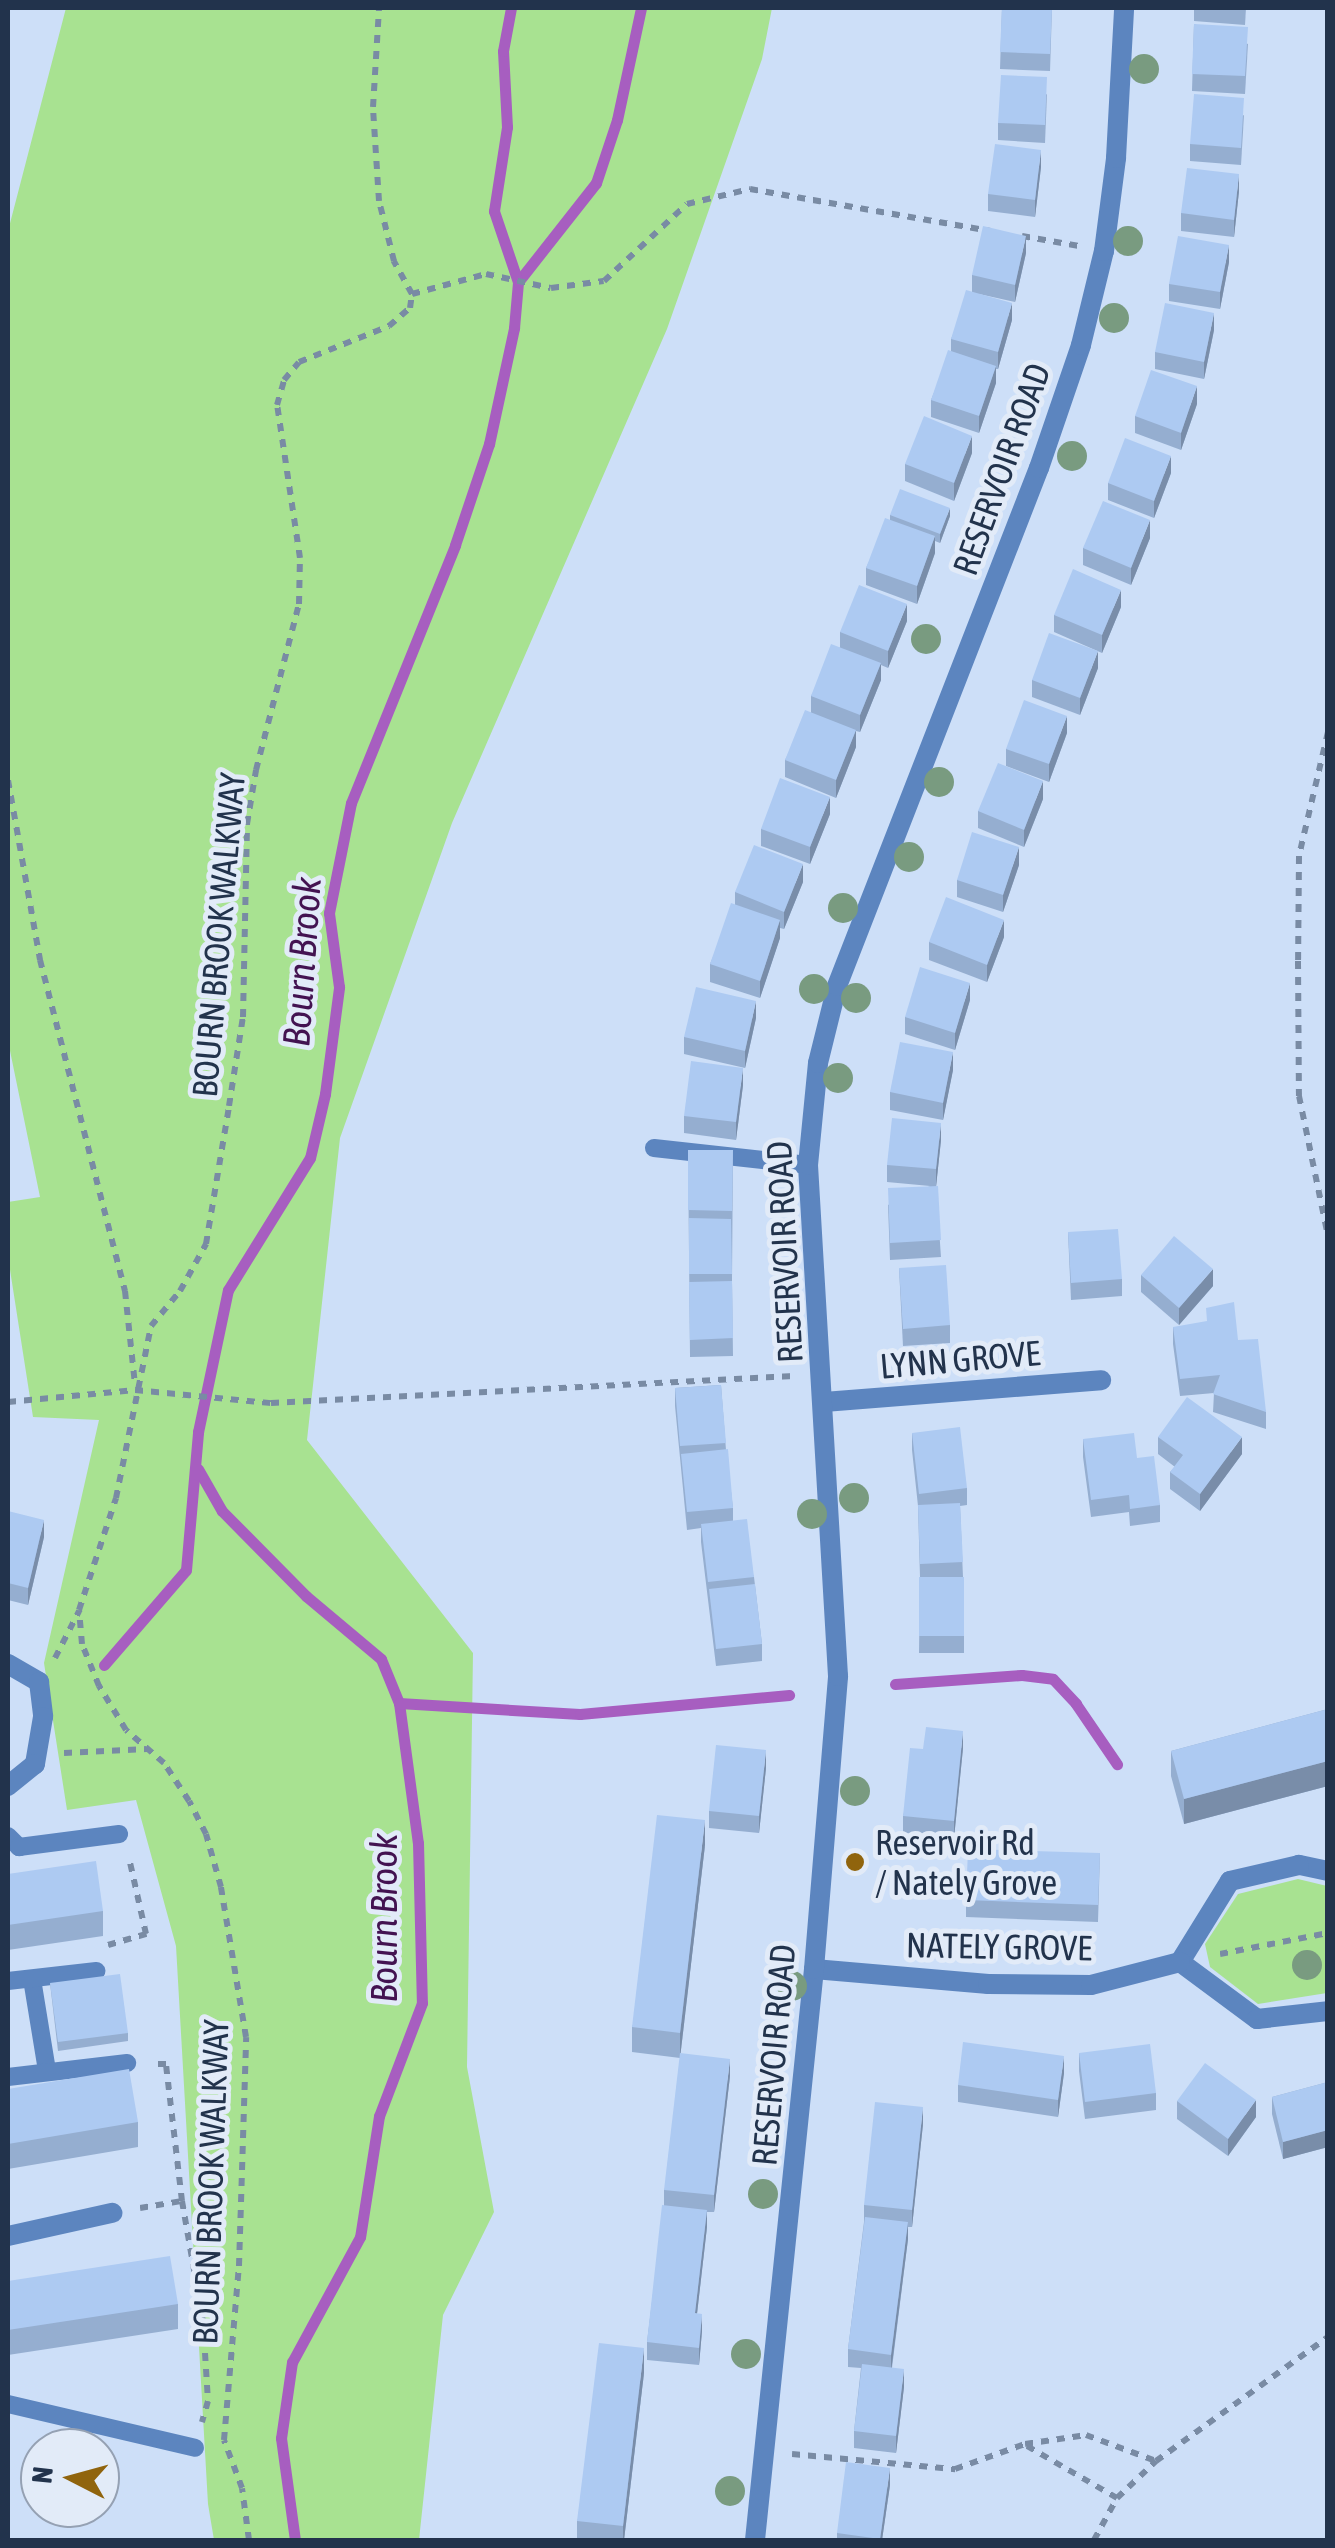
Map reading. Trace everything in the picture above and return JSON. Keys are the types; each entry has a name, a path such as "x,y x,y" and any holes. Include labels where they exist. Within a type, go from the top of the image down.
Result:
{"street":[{"name":"RESERVOIR ROAD","path":"755,2540 814,1969 838,1676 808,1165 818,1064 836,986 1040,468 1081,346 1104,251 1116,158 1124,8"},
{"name":"LYNN GROVE","path":"824,1402 1101,1380"},
{"path":"8,1664 39,1682 43,1716 36,1764 8,1786"},
{"path":"1328,1872 1299,1866 1230,1881 1180,1962 1257,2019 1328,2011"},
{"name":"NATELY GROVE","path":"814,1969 988,1984 1092,1985 1180,1962"},
{"path":"8,2236 112,2213"}],"lane":[{"path":"654,1148 808,1165"},
{"path":"8,1836 19,1847 120,1834"},
{"path":"8,1981 96,1971"},
{"path":"32,1979 46,2071"},
{"path":"8,2077 128,2063"},
{"path":"8,2404 195,2448"}],"path":[{"path":"380,8 373,107 379,201 394,261 412,294 486,274 551,288 604,281 688,204 750,188 992,231"},
{"path":"1011,234 1104,251"},
{"name":"BOURN BROOK WALKWAY","path":"249,2540 242,2488 224,2440 239,2266 246,2037 221,1887 206,1834 164,1763 126,1730 99,1686 82,1644 79,1610 116,1498 151,1326 180,1291 206,1244 230,1106 243,1017 246,824 298,604 300,558 277,406 284,380 299,362 389,326 410,308 412,294"},
{"path":"1328,732 1300,856 1298,962 1299,1096 1328,1236"},
{"path":"8,780 40,960 124,1291 135,1390"},
{"path":"8,1402 135,1390 271,1402 822,1375"},
{"path":"39,1682 79,1610"},
{"path":"36,1754 148,1749"},
{"path":"108,1944 146,1934 137,1880 120,1834"},
{"path":"1180,1962 1328,1933"},
{"path":"128,2063 166,2064 182,2201 203,2320 208,2401 195,2448"},
{"path":"112,2213 182,2201"},
{"path":"1094,2540 1117,2498 1156,2461 1328,2337"},
{"path":"767,2452 955,2470 1025,2444 1086,2435 1156,2461"},
{"path":"1025,2444 1117,2498"}],"green space":[{"path":"66,8 772,8 762,59 667,329 452,823 340,1138 307,1440 473,1653 467,2067 494,2212 443,2315 419,2540 214,2540 208,2504 176,1946 136,1800 67,1810 44,1663 99,1420 33,1417 8,1257 8,1202 40,1197 8,1041 8,231"},
{"path":"1298,1879 1327,1886 1327,1993 1258,2004 1210,1967 1205,1944 1238,1894"}],"building":[{"path":"1002,8 1052,8 1050,54 1000,52"},
{"path":"1194,24 1248,27 1245,76 1192,74"},
{"path":"1001,75 1047,77 1045,125 998,123"},
{"path":"1194,94 1244,98 1241,148 1190,144"},
{"path":"995,144 1041,150 1035,200 988,194"},
{"path":"1187,168 1239,174 1234,220 1181,213"},
{"path":"983,226 1026,236 1015,285 972,275"},
{"path":"1178,236 1229,245 1220,292 1169,284"},
{"path":"966,290 1012,303 998,352 951,339"},
{"path":"1165,303 1214,313 1204,362 1155,352"},
{"path":"948,350 996,366 979,416 931,400"},
{"path":"1151,370 1197,386 1181,433 1135,416"},
{"path":"924,416 972,436 954,483 905,464"},
{"path":"1125,438 1171,456 1154,501 1108,483"},
{"path":"900,489 950,508 940,534 890,515"},
{"path":"1103,501 1150,520 1131,568 1083,548"},
{"path":"885,518 935,536 917,586 866,568"},
{"path":"1073,569 1121,590 1102,635 1054,615"},
{"path":"859,585 907,604 888,651 840,632"},
{"path":"1049,633 1098,651 1080,698 1032,680"},
{"path":"831,644 881,663 860,715 811,696"},
{"path":"1024,700 1067,716 1049,764 1006,749"},
{"path":"805,710 856,730 836,780 785,760"},
{"path":"998,763 1043,781 1024,830 978,811"},
{"path":"780,778 830,797 810,847 761,829"},
{"path":"972,832 1019,847 1003,895 957,880"},
{"path":"754,845 803,864 784,912 735,892"},
{"path":"946,897 1004,920 987,965 929,942"},
{"path":"731,903 780,920 760,981 710,964"},
{"path":"920,967 970,983 955,1033 905,1017"},
{"path":"696,987 756,1001 745,1051 684,1037"},
{"path":"900,1042 953,1052 943,1103 890,1092"},
{"path":"691,1061 743,1068 736,1122 684,1116"},
{"path":"892,1118 941,1123 936,1169 887,1165"},
{"path":"688,1150 733,1150 732,1211 688,1210"},
{"path":"938,1186 941,1240 890,1243 888,1188"},
{"path":"689,1218 731,1219 732,1274 689,1274"},
{"path":"1118,1229 1122,1279 1071,1283 1068,1232"},
{"path":"1174,1236 1213,1269 1179,1308 1141,1275"},
{"path":"946,1265 950,1325 903,1329 899,1268"},
{"path":"732,1281 733,1338 690,1340 689,1282"},
{"path":"1234,1302 1238,1340 1258,1339 1266,1412 1213,1394 1220,1375 1180,1379 1173,1327 1207,1321 1206,1308"},
{"path":"721,1385 726,1443 680,1446 675,1388"},
{"path":"1187,1397 1242,1437 1200,1494 1170,1472 1183,1455 1158,1437"},
{"path":"960,1427 967,1488 919,1494 912,1433"},
{"path":"1134,1433 1137,1458 1154,1456 1160,1505 1130,1509 1129,1495 1091,1500 1083,1439"},
{"path":"728,1449 733,1508 687,1512 681,1454"},
{"path":"960,1503 963,1562 920,1564 918,1505"},
{"path":"8,1511 44,1520 28,1588 8,1583"},
{"path":"747,1519 754,1577 708,1582 701,1524"},
{"path":"919,1577 964,1577 964,1636 919,1636"},
{"path":"755,1584 762,1644 716,1649 709,1589"},
{"path":"1328,1709 1328,1761 1184,1799 1171,1751"},
{"path":"926,1727 963,1731 954,1821 903,1816 910,1748 923,1749"},
{"path":"716,1745 766,1750 759,1816 709,1811"},
{"path":"657,1815 705,1820 680,2033 632,2027"},
{"path":"968,1849 1100,1853 1098,1905 966,1900"},
{"path":"96,1861 103,1911 8,1925 8,1874"},
{"path":"120,1974 128,2033 58,2042 50,1983"},
{"path":"963,2042 1064,2056 1058,2100 958,2085"},
{"path":"1150,2044 1156,2093 1085,2102 1079,2053"},
{"path":"680,2053 730,2059 714,2195 664,2190"},
{"path":"1205,2063 1256,2100 1228,2139 1177,2101"},
{"path":"129,2069 138,2122 8,2144 8,2089"},
{"path":"1328,2082 1328,2130 1283,2142 1272,2097"},
{"path":"875,2102 923,2107 912,2210 864,2205"},
{"path":"662,2205 707,2210 695,2313 702,2314 699,2348 647,2342"},
{"path":"865,2217 908,2222 891,2355 848,2349"},
{"path":"170,2256 178,2304 8,2330 8,2281"},
{"path":"599,2343 644,2348 623,2526 577,2521"},
{"path":"862,2364 904,2369 896,2436 854,2431"},
{"path":"846,2462 890,2468 880,2539 837,2533"}],"waterway":[{"name":"Bourn Brook","path":"104,1665 186,1570 198,1432 228,1290 310,1158 325,1094 339,987 329,913 351,803 455,545 489,444 514,328 518,282 494,211 507,127 503,51 511,8"},
{"name":"Bourn Brook","path":"518,282 596,183 617,120 641,8"},
{"name":"Bourn Brook","path":"198,1469 222,1511 306,1596 381,1659 399,1703 418,1843 422,2003 379,2116 360,2237 292,2362 281,2438 295,2540"},
{"path":"895,1684 1022,1675 1053,1679 1076,1704 1117,1764"},
{"path":"399,1703 580,1714 789,1695"}],"place":[{"name":"Reservoir Rd / Nately Grove","path":"855,1862"}]}
